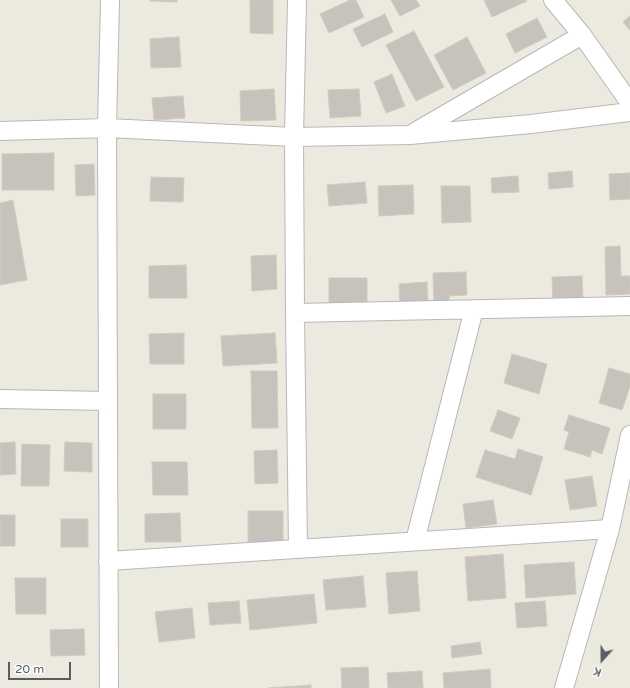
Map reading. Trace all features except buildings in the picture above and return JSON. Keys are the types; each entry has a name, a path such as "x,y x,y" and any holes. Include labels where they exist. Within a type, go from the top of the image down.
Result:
{"street":[{"path":"109,688 107,128 110,0"},
{"path":"297,0 294,137 298,549"},
{"path":"553,0 582,35 630,103"},
{"path":"410,135 582,35"},
{"path":"0,131 107,128 294,137 410,135 531,124 630,112"},
{"path":"295,313 630,306"},
{"path":"415,541 474,309"},
{"path":"0,399 108,402"},
{"path":"564,688 610,529 630,435"},
{"path":"108,561 610,529"}]}
